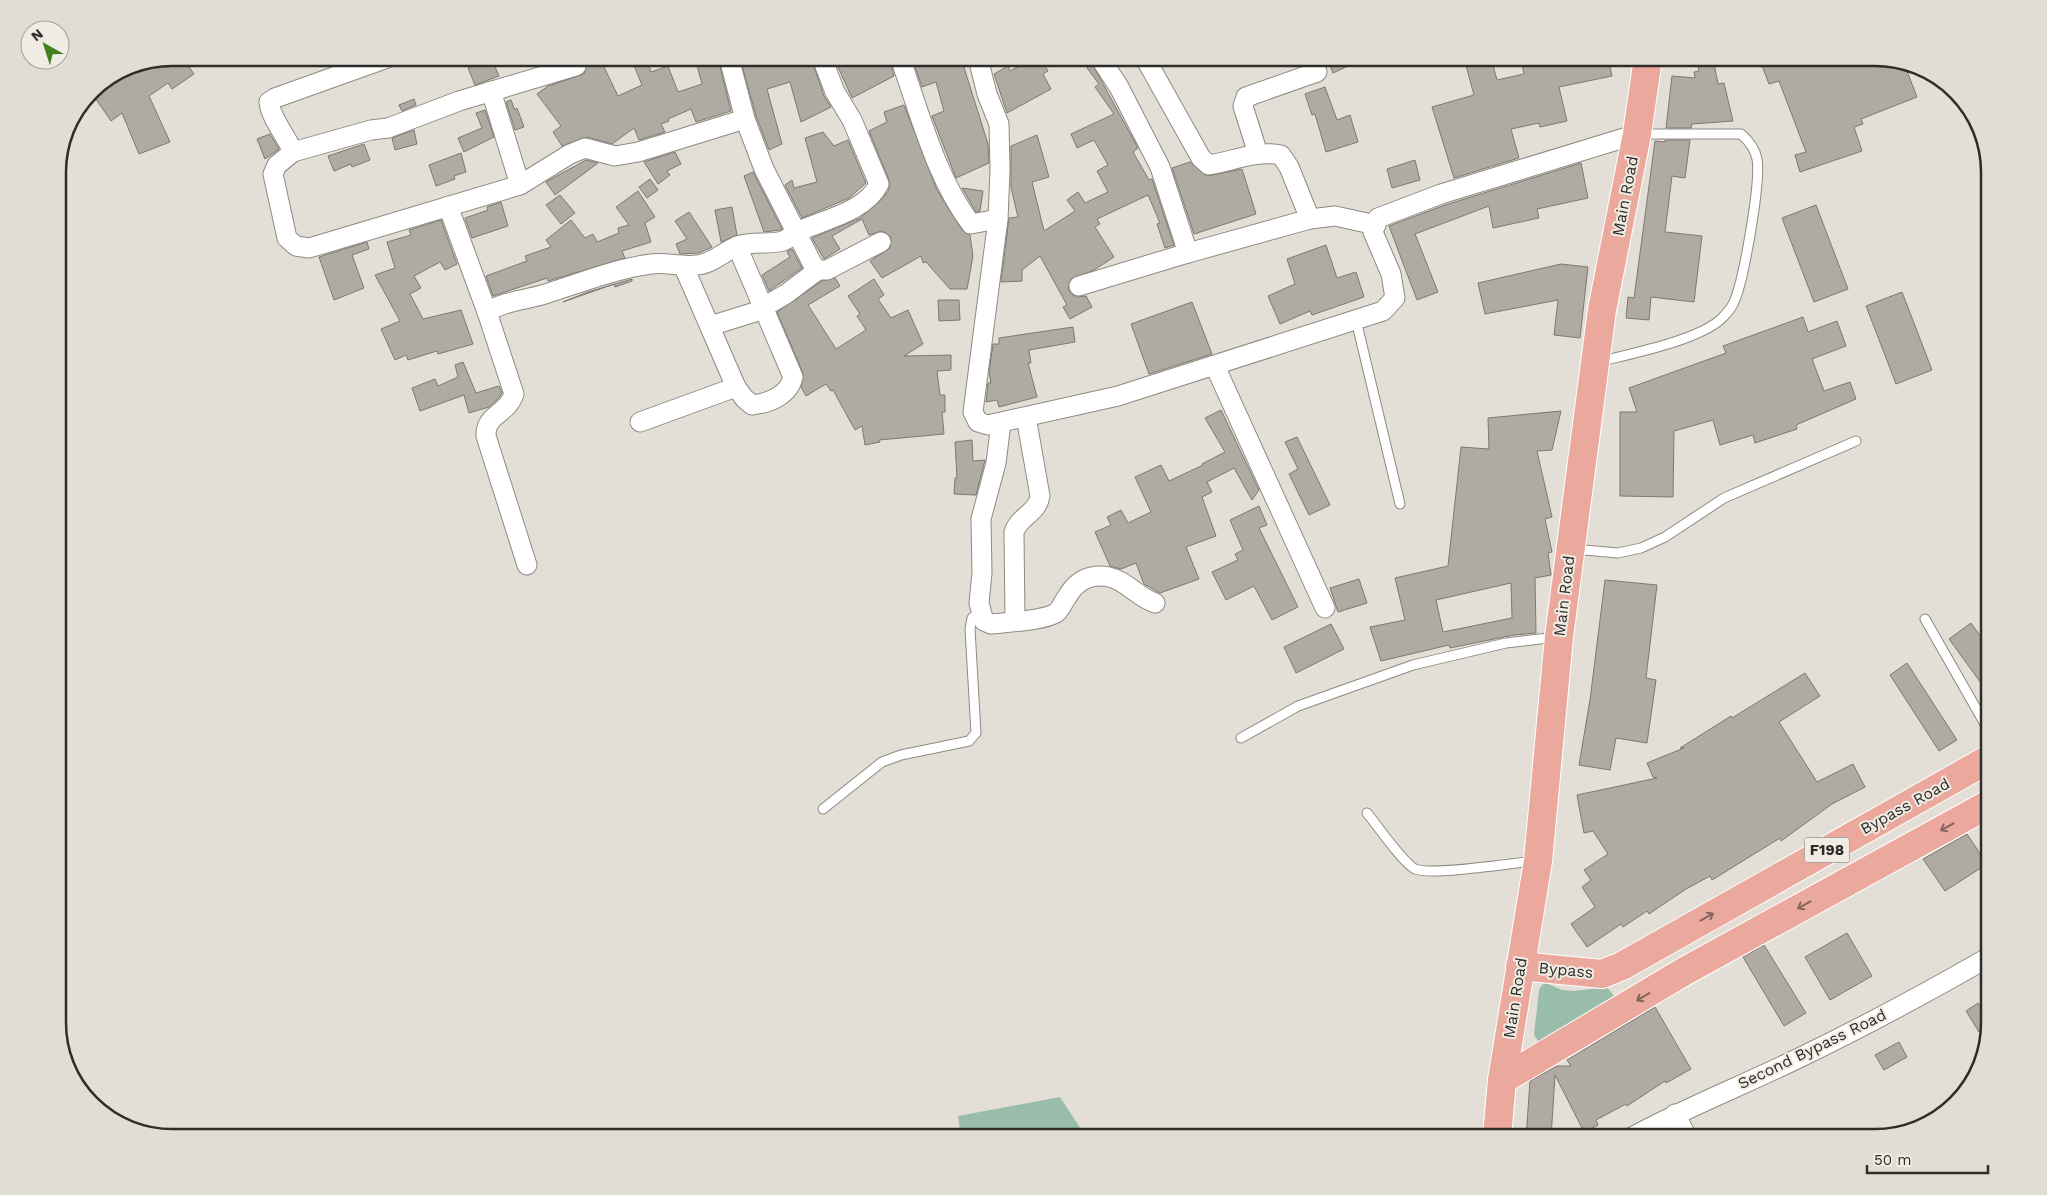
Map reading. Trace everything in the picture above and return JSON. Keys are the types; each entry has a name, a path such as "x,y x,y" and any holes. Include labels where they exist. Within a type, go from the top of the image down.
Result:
{"main road":[{"name":"Main Road","path":"1498,1129 1502,1080 1538,860 1559,637 1602,310 1637,134 1647,66"},
{"name":"Bypass Road","path":"1664,941 1981,763"},
{"name":"F198","path":"1502,1080 1685,971 1981,808"},
{"name":"Bypass","path":"1520,966 1602,974 1646,954 1664,941"},
{"path":"1664,941 1685,971"}],"street":[{"path":"293,152 287,136 273,117 269,102 275,98 365,66"},
{"path":"576,66 491,91 388,128 371,130 293,152 277,165 273,174 288,238 296,246 309,248 520,185 570,154 586,148 615,156 638,152 745,119"},
{"path":"731,66 745,119 764,169 812,265 818,270"},
{"path":"487,312 495,306 545,294 573,283 626,268 654,264 697,266 712,261 737,246 783,241 796,232 860,205 873,196 879,184 852,120 835,92 825,66"},
{"path":"903,66 948,188 961,211 971,224 998,219"},
{"path":"980,66 987,94 999,124 998,219 974,412 978,422 988,425 1118,396 1383,311 1395,298 1391,274 1373,232 1378,218 1441,194 1637,134"},
{"path":"1105,66 1119,87 1160,167 1188,253"},
{"path":"1149,66 1201,158 1209,164 1269,152 1281,155 1290,167 1310,219"},
{"path":"1258,154 1243,106 1246,97 1317,72"},
{"path":"491,91 520,185"},
{"path":"448,206 487,312 514,394 511,403 504,411 491,419 486,427 486,436 527,565"},
{"path":"1079,286 1310,219 1335,216 1376,224"},
{"path":"710,326 755,312 786,294 818,270 827,270 881,242"},
{"path":"683,265 736,387 752,405 762,404 784,394 791,387 793,377 790,365 737,246"},
{"path":"1215,366 1325,608"},
{"path":"640,422 736,387"},
{"path":"1015,620 1014,532 1017,524 1034,512 1039,504 1040,496 1026,417"},
{"path":"1001,423 996,463 981,519 982,573 979,603 984,621 991,624 1056,613 1074,586 1084,578 1093,576 1107,576 1121,580 1144,599 1155,603"},
{"name":"Second Bypass Road","path":"1648,1129 1675,1114 1800,1058 1930,991 1981,962"},
{"path":"1675,1114 1683,1129"}],"lane":[{"path":"1595,363 1678,340 1706,328 1723,318 1734,303 1742,281 1759,175 1757,157 1750,142 1740,134 1637,134"},
{"path":"1356,320 1400,504"},
{"path":"1570,549 1618,553 1641,548 1665,537 1724,498 1856,441"},
{"path":"823,809 882,762 901,755 969,741 976,733 970,629 972,618 981,612"},
{"path":"1925,619 1981,717"},
{"path":"1241,738 1298,706 1413,665 1506,643 1559,637"},
{"path":"1367,813 1405,860 1415,869 1444,870 1538,860"}],"green space":[{"path":"1546,983 1562,990 1574,991 1607,987 1614,996 1613,1002 1544,1042 1539,1042 1534,1035 1539,990"},
{"path":"1060,1097 1081,1129 960,1129 958,1116"}],"building":[{"path":"188,66 194,74 172,89 168,83 149,96 170,142 139,154 122,113 111,121 96,99 119,80 138,72 159,67"},
{"path":"473,66 495,66 499,76 475,85 468,68"},
{"path":"586,66 605,66 604,67 618,96 642,85 634,66 649,66 651,72 668,66 678,92 702,84 697,66 720,66 731,111 696,122 691,109 661,124 665,132 639,140 634,128 612,144 587,137 562,146 553,132 561,126 537,94 548,86 584,74"},
{"path":"742,66 814,66 824,96 831,107 801,122 790,82 767,89 782,144 769,150 756,116"},
{"path":"838,66 891,66 894,76 852,98"},
{"path":"915,66 964,66 988,144 989,163 956,178 932,116 944,111 936,82 922,87"},
{"path":"1008,66 1010,71 1019,66 1045,66 1048,71 1043,74 1051,89 1007,113 994,74"},
{"path":"1093,66 1138,148 1133,152 1149,180 1152,179 1174,245 1165,248 1157,224 1160,223 1148,195 1097,219 1100,224 1095,227 1114,257 1094,270 1071,279 1068,289 1071,294 1077,297 1086,296 1092,307 1070,319 1063,307 1067,305 1040,256 1022,270 1022,281 1001,282 1009,218 1018,217 1011,188 1011,146 1037,135 1049,177 1032,182 1044,231 1075,211 1067,200 1078,192 1085,203 1108,192 1097,171 1108,165 1094,140 1077,148 1071,134 1114,114 1095,87 1099,84 1087,68"},
{"path":"1330,66 1348,66 1333,73"},
{"path":"1466,66 1493,66 1497,80 1524,74 1522,66 1610,66 1612,76 1559,87 1567,121 1540,127 1539,123 1511,129 1519,158 1454,178 1432,107 1474,95"},
{"path":"1698,66 1715,66 1718,84 1724,83 1733,121 1692,124 1691,128 1666,128 1672,76 1695,78 1694,72 1699,71"},
{"path":"1762,66 1888,67 1907,72 1917,97 1861,119 1863,124 1854,127 1862,151 1800,172 1795,155 1806,152 1779,81 1769,84"},
{"path":"1325,87 1337,120 1350,115 1358,142 1326,152 1315,114 1312,115 1305,94"},
{"path":"414,99 416,105 402,111 399,105"},
{"path":"511,100 515,110 517,108 524,127 515,130 506,102"},
{"path":"904,105 937,190 962,230 970,235 973,256 967,289 950,289 926,262 923,263 921,256 882,278 870,261 890,248 891,237 882,231 869,235 862,219 832,236 840,249 824,259 812,238 860,218 882,199 889,190 889,180 869,131 887,122 884,112"},
{"path":"485,110 494,137 464,152 458,138 482,128 476,113"},
{"path":"414,130 417,144 395,150 392,138"},
{"path":"823,132 834,146 848,140 866,183 849,198 802,218 785,185 792,180 794,188 817,182 805,138"},
{"path":"270,134 279,149 265,159 257,139"},
{"path":"1665,140 1690,140 1685,178 1672,176 1665,232 1702,236 1694,302 1651,297 1649,320 1626,318 1628,297 1634,298 1655,141 1665,142"},
{"path":"364,144 370,160 352,167 351,164 334,171 328,156"},
{"path":"675,152 681,164 667,171 670,175 658,184 644,162"},
{"path":"461,153 466,172 454,176 455,179 436,186 429,165"},
{"path":"586,160 598,163 555,195 546,182"},
{"path":"1415,160 1420,180 1392,188 1387,169"},
{"path":"1190,162 1207,176 1242,169 1256,214 1194,234 1172,168"},
{"path":"1581,163 1588,198 1537,209 1539,218 1493,228 1489,206 1415,234 1438,292 1417,300 1389,226 1445,205"},
{"path":"753,172 782,229 780,230 764,232 744,176"},
{"path":"650,179 658,190 647,198 639,187"},
{"path":"962,188 983,191 980,211 976,212"},
{"path":"638,191 655,217 645,223 651,242 622,251 625,258 548,281 547,278 493,296 486,276 527,261 525,256 551,247 546,240 571,220 585,238 593,234 597,242 619,233 618,228 629,225 616,207"},
{"path":"560,195 575,213 561,224 546,205"},
{"path":"501,202 508,226 472,238 465,218 488,210 487,207"},
{"path":"1816,205 1848,289 1814,302 1782,218"},
{"path":"732,207 737,235 721,242 715,210"},
{"path":"689,212 712,247 699,253 680,254 676,244 687,239 675,221"},
{"path":"441,220 457,264 445,270 440,262 414,276 421,288 410,294 423,319 461,310 473,344 438,354 437,351 408,360 406,355 395,360 381,329 400,321 375,275 395,268 387,242 411,235 409,230"},
{"path":"367,242 369,249 352,255 364,288 334,300 319,257"},
{"path":"1326,245 1337,278 1356,272 1364,297 1312,315 1310,311 1280,324 1268,296 1295,284 1287,259"},
{"path":"792,249 802,268 769,291 762,275 790,257 787,252"},
{"path":"1561,264 1588,267 1580,338 1554,335 1558,300 1485,314 1478,283"},
{"path":"835,278 840,286 808,305 836,349 866,330 857,316 860,314 848,296 874,279 884,295 878,299 891,318 908,310 923,344 904,356 951,355 951,370 937,371 940,395 945,395 945,412 942,412 944,434 879,440 880,442 865,445 862,426 855,430 833,390 831,391 826,384 806,396 801,387 803,373 777,312 822,281"},
{"path":"632,279 632,281 615,287 614,284"},
{"path":"608,286 563,302 588,292"},
{"path":"1902,292 1932,370 1896,384 1866,306"},
{"path":"938,300 959,300 960,320 939,321"},
{"path":"1192,302 1212,354 1149,374 1131,324"},
{"path":"1803,317 1808,332 1837,321 1846,346 1812,359 1824,391 1850,382 1856,399 1796,425 1797,429 1755,443 1753,435 1720,445 1713,420 1674,431 1673,497 1620,496 1620,412 1637,412 1629,388 1726,353 1723,346"},
{"path":"1073,327 1075,342 1029,350 1031,363 1028,363 1037,397 999,407 997,400 986,402 988,383 991,383 989,372 993,344 999,344 999,338"},
{"path":"463,362 476,393 499,386 502,393 498,399 489,407 469,413 464,395 420,411 412,388 435,379 438,386 458,377 455,365"},
{"path":"1221,410 1259,490 1252,500 1234,468 1207,482 1212,492 1202,497 1216,536 1186,547 1199,579 1160,593 1144,584 1136,563 1121,569 1110,566 1095,532 1111,525 1107,517 1121,510 1128,523 1151,512 1135,477 1161,465 1169,481 1225,452 1205,418"},
{"path":"1561,411 1552,450 1537,451 1552,517 1545,519 1552,552 1548,553 1551,575 1535,578 1536,633 1514,635 1450,648 1449,645 1381,661 1370,627 1405,620 1395,578 1448,566 1461,447 1489,449 1488,418","holes":["1511,583 1512,618 1443,632 1436,600"]},
{"path":"1297,437 1330,505 1309,515 1289,474 1298,469 1285,442"},
{"path":"972,440 973,461 985,460 976,495 954,494 955,478 957,478 955,442"},
{"path":"1259,506 1267,525 1259,528 1298,607 1272,620 1254,586 1226,600 1212,572 1238,560 1235,554 1243,550 1230,520"},
{"path":"1359,579 1367,603 1338,612 1330,588"},
{"path":"1605,580 1657,585 1646,678 1656,680 1647,743 1616,738 1610,770 1579,765 1590,700"},
{"path":"1971,623 1981,637 1981,683 1949,639"},
{"path":"1331,624 1344,649 1296,673 1284,647"},
{"path":"1907,663 1957,740 1939,751 1890,675"},
{"path":"1805,673 1820,696 1779,722 1817,782 1853,764 1865,787 1832,804 1781,841 1780,838 1712,880 1710,876 1686,889 1649,914 1647,911 1623,927 1621,924 1587,947 1571,924 1595,907 1582,887 1591,880 1584,870 1608,854 1593,831 1584,833 1577,795 1657,778 1653,777 1647,763 1684,748 1680,748"},
{"path":"1967,834 1981,855 1981,868 1945,891 1923,859"},
{"path":"1847,933 1872,976 1830,1000 1805,957"},
{"path":"1764,945 1806,1013 1784,1026 1743,957"},
{"path":"1978,1003 1981,1008 1979,1032 1966,1011"},
{"path":"1655,1007 1691,1069 1666,1083 1665,1081 1627,1106 1626,1104 1596,1120 1598,1125 1590,1129 1582,1129 1555,1075 1552,1129 1527,1129 1530,1081 1557,1066 1571,1066 1567,1060"},
{"path":"1899,1042 1907,1057 1884,1070 1875,1055"}]}
